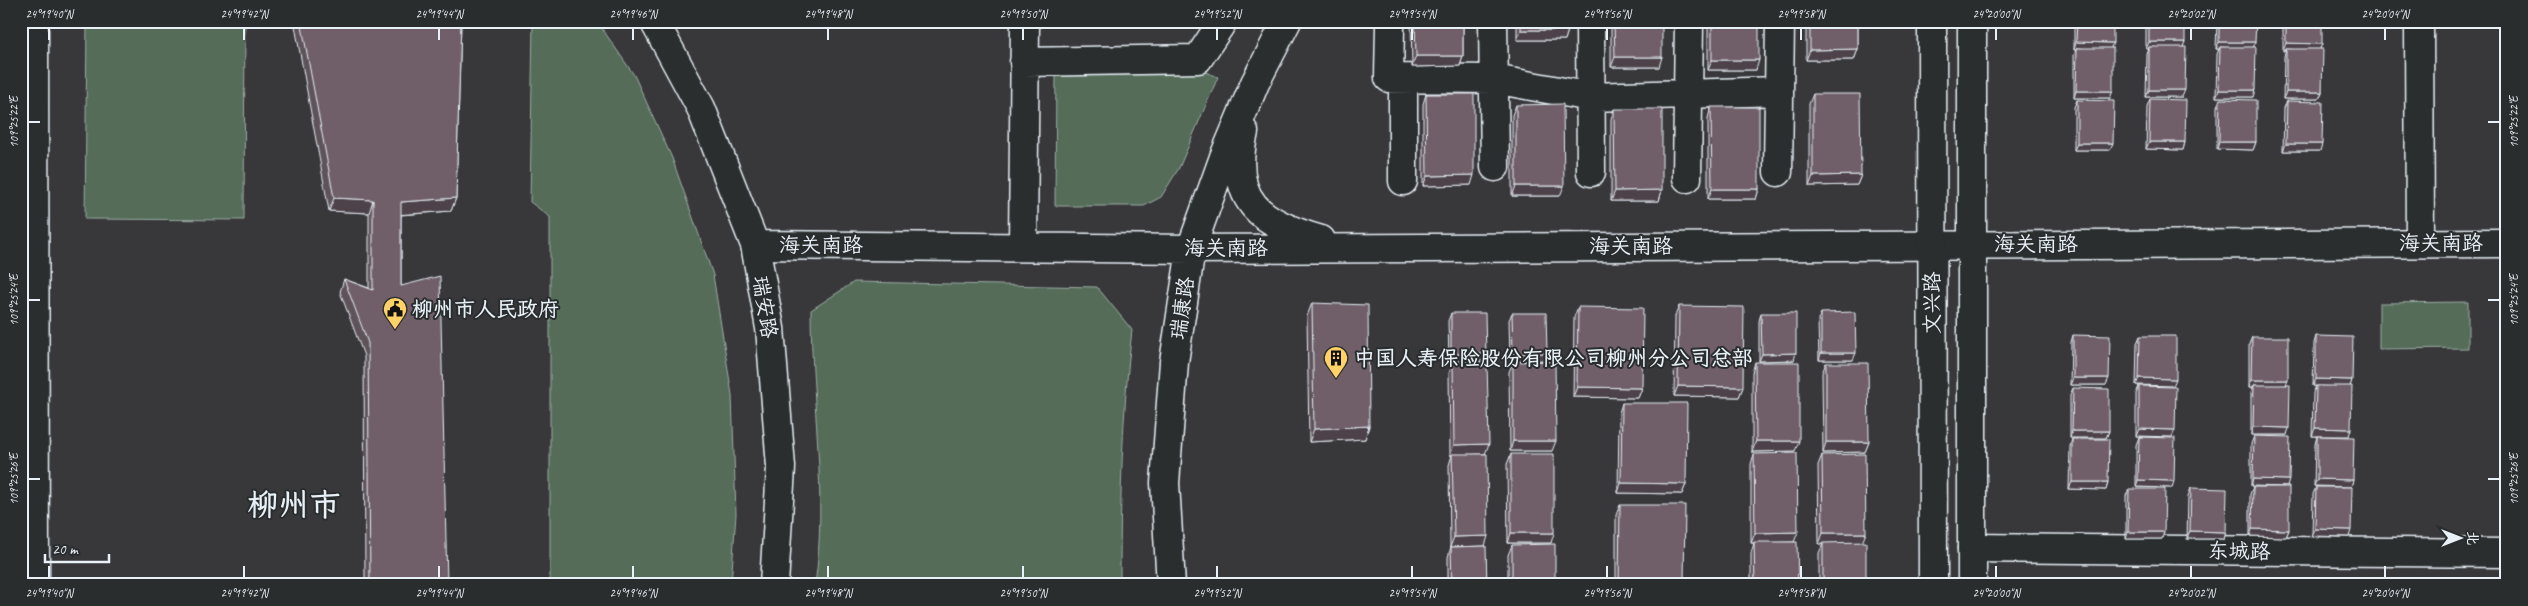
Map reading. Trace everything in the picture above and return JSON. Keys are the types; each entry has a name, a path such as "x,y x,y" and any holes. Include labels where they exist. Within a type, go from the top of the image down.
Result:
{"street":[{"path":"34,21 35,585"},
{"name":"瑞安路","path":"654,21 701,108 755,245 770,328 781,467 774,585"},
{"path":"1023,247 1024,21"},
{"path":"1024,62 1198,59 1223,21"},
{"name":"瑞康路","path":"1170,585 1164,483 1174,362 1191,249 1224,157 1255,83 1287,21"},
{"path":"1493,21 1495,168"},
{"path":"1590,21 1591,172"},
{"path":"1687,178 1690,21"},
{"path":"1778,172 1780,21"},
{"name":"文兴路","path":"1932,21 1933,585"},
{"name":"文兴路","path":"1972,21 1972,585"},
{"path":"2419,21 2420,243"},
{"path":"1390,26 1389,78 1494,79 1591,96 1779,91"},
{"path":"1404,78 1404,181"},
{"path":"1255,83 1240,157 1242,182 1252,204 1264,218 1278,226 1349,248"},
{"name":"海关南路","path":"755,245 1191,249 2507,243"},
{"name":"东城路","path":"1972,548 2507,553"}],"green space":[{"path":"87,21 245,21 244,220 85,219"},
{"path":"533,21 594,21 601,27 634,75 672,158 713,275 732,395 736,514 731,585 550,585 550,217 530,202"},
{"path":"1200,70 1218,77 1179,168 1161,197 1144,206 1055,206 1056,71"},
{"path":"854,282 1097,287 1132,330 1122,457 1120,585 815,585 819,551 820,516 811,310"},
{"path":"2468,302 2468,348 2379,349 2379,303"}],"building":[{"name":"柳州市人民政府","path":"301,21 461,21 456,198 401,202 401,286 440,276 447,585 370,585 368,343 344,279 373,290 373,200 334,198"},
{"path":"1415,21 1463,21 1463,56 1416,56"},
{"path":"1521,21 1568,21 1568,30 1521,30"},
{"path":"1614,21 1662,21 1662,57 1615,57"},
{"path":"1712,21 1759,21 1759,60 1712,60"},
{"path":"1810,21 1858,21 1858,49 1810,50"},
{"path":"2077,21 2113,21 2113,43 2076,42"},
{"path":"2149,21 2185,21 2185,42 2149,42"},
{"path":"2219,21 2256,21 2255,42 2219,42"},
{"path":"2286,21 2322,21 2322,44 2286,43"},
{"path":"2149,47 2186,47 2185,90 2149,90"},
{"path":"2220,47 2256,47 2255,90 2219,90"},
{"path":"2077,48 2113,48 2113,91 2076,91"},
{"path":"2286,49 2323,49 2322,92 2286,92"},
{"path":"1426,94 1474,94 1474,175 1427,176"},
{"path":"1813,94 1860,94 1861,175 1813,176"},
{"path":"2150,99 2186,100 2185,142 2149,142"},
{"path":"2220,99 2256,100 2256,142 2219,142"},
{"path":"2077,100 2114,101 2113,143 2077,143"},
{"path":"2287,101 2323,102 2322,144 2286,144"},
{"path":"1563,104 1564,186 1516,186 1516,105"},
{"path":"1711,107 1759,107 1759,189 1712,189"},
{"path":"1614,109 1662,109 1662,190 1615,191"},
{"name":"中国人寿保险股份有限公司柳州分公司总部","path":"1312,303 1368,305 1369,426 1314,429"},
{"path":"1679,306 1744,307 1743,387 1678,386"},
{"path":"1578,307 1643,308 1642,388 1577,387"},
{"path":"1855,312 1856,353 1821,353 1821,313"},
{"path":"1451,313 1485,313 1486,354 1451,354"},
{"path":"1512,313 1546,313 1547,353 1513,354"},
{"path":"1761,313 1796,313 1796,353 1762,354"},
{"path":"2073,335 2110,336 2109,378 2073,378"},
{"path":"2140,336 2176,336 2176,379 2139,378"},
{"path":"2316,336 2353,337 2352,380 2316,379"},
{"path":"2252,337 2288,337 2288,380 2251,380"},
{"path":"1555,361 1556,441 1513,441 1513,362"},
{"path":"1487,362 1489,444 1454,445 1453,363"},
{"path":"1755,362 1799,362 1799,441 1756,441"},
{"path":"1826,363 1868,363 1869,442 1826,442"},
{"path":"2254,385 2290,385 2289,428 2253,427"},
{"path":"2139,386 2176,387 2175,430 2139,429"},
{"path":"2316,386 2352,386 2351,429 2315,428"},
{"path":"2073,388 2109,389 2109,431 2072,431"},
{"path":"1622,403 1687,403 1686,484 1621,483"},
{"path":"2254,436 2290,437 2289,480 2253,479"},
{"path":"2317,436 2354,437 2353,480 2317,479"},
{"path":"2139,437 2175,438 2174,481 2138,480"},
{"path":"2072,439 2109,439 2108,482 2072,482"},
{"path":"1797,453 1798,532 1755,533 1754,454"},
{"path":"1452,454 1487,454 1488,536 1454,537"},
{"path":"1511,454 1554,454 1554,533 1511,533"},
{"path":"1865,454 1866,533 1823,533 1822,455"},
{"path":"2253,487 2289,487 2289,530 2252,529"},
{"path":"2316,487 2352,487 2351,530 2315,529"},
{"path":"2191,488 2227,489 2226,532 2190,531"},
{"path":"2129,489 2165,489 2164,532 2128,532"},
{"path":"1620,505 1685,505 1684,585 1619,585"},
{"path":"1754,542 1797,542 1798,585 1755,585"},
{"path":"1866,542 1866,585 1823,585 1823,543"},
{"path":"1555,544 1555,585 1512,585 1512,545"},
{"path":"1486,546 1487,585 1452,585 1451,547"}],"place":[{"name":"柳州市人民政府","path":"395,330"},
{"name":"中国人寿保险股份有限公司柳州分公司总部","path":"1336,379"}],"district":[{"name":"柳州市","path":"294,504"}]}
